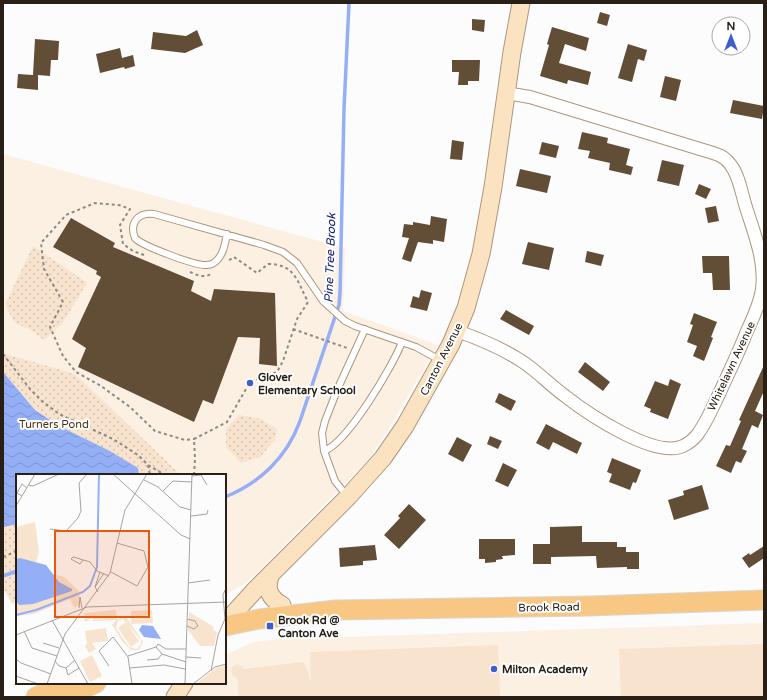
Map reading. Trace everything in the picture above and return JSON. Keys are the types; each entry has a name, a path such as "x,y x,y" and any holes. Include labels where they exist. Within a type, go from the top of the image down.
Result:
{"main road":[{"name":"Brook Road","path":"227,619 259,619 334,610 590,606 764,600"},
{"name":"Brook Road","path":"227,619 259,607 282,605 305,606 334,610"},
{"path":"36,697 64,684"},
{"path":"66,697 94,684"}],"street":[{"name":"Canton Avenue","path":"227,619 348,497 392,446 442,362 457,331 470,296 481,254 493,187 514,37 521,3"},
{"name":"Whitelawn Avenue","path":"457,331 499,348 522,361 564,395 609,426 647,443 671,449 678,448 691,442 701,430 736,357 760,299 763,281 759,252 737,176 730,164 725,159 713,152 530,97 506,93"},
{"path":"271,574 268,590 273,599 282,605"},
{"path":"174,697 183,684"}],"lane":[{"path":"227,234 219,258 215,262 206,266 143,244 135,238 133,229 139,216 148,213 227,234 283,252 303,270 328,307 345,321 423,350 442,362"},
{"path":"348,497 335,482 324,451 322,433 338,388 365,329"},
{"path":"324,451 335,444 357,418 392,362 402,342"}],"path":[{"path":"146,256 133,251 122,244 120,225 130,209 119,205 95,204 66,215 41,243 44,269 63,302 50,327 63,356 76,372 101,386 130,407 155,431 185,440 194,439 227,422 250,382 277,372 283,361 297,319 308,302 290,270 279,264 268,264 257,273 234,257 227,262"},
{"path":"187,271 201,276 208,276 214,271"},
{"path":"293,329 341,346"},
{"path":"3,354 30,389 42,401 59,414 113,439 138,455 148,465 163,474"},
{"path":"194,439 194,474"},
{"path":"148,465 150,474"},
{"path":"3,557 16,552"}],"shaded area":[{"name":"Glover Elementary School","path":"3,154 345,248 343,311 438,345 385,435 368,460 255,575 244,584 226,594 226,474 180,474 75,374 3,353"},
{"name":"Milton Academy","path":"764,623 764,697 186,697 194,684 226,684 226,655 253,642 280,639"}],"green space":[{"path":"33,246 87,283 62,324 44,340 29,329 15,323 5,305"},
{"name":"Turners Pond","path":"3,353 75,374 180,474 16,474 16,602 12,604 5,591 3,591"},
{"path":"239,415 261,419 277,429 275,440 260,457 241,463 226,447 226,429"},
{"path":"764,644 764,697 621,697 619,649"},
{"path":"498,645 500,697 312,697 312,695 311,697 239,697 237,678 234,677 231,672 232,667 237,664 242,666 244,669 303,662 307,669 311,683 310,652"}],"water":[{"path":"3,372 35,410 59,426 110,451 138,468 139,474 16,474 16,524 3,527"}],"building":[{"path":"600,12 610,15 607,26 597,23"},
{"path":"472,19 485,20 484,32 472,30"},
{"path":"552,27 589,38 586,51 565,44 559,63 591,72 588,85 568,80 567,84 540,76 549,45 547,44"},
{"path":"197,30 203,45 185,53 151,49 153,32 186,36"},
{"path":"35,39 59,41 58,60 51,60 50,76 38,75 38,90 17,88 18,74 33,75"},
{"path":"628,44 647,50 644,61 638,59 632,82 618,78"},
{"path":"120,48 122,58 133,55 135,66 100,73 96,54"},
{"path":"452,60 480,60 479,81 468,81 468,85 458,85 459,72 452,72"},
{"path":"665,76 681,80 676,101 660,97"},
{"path":"733,100 764,106 762,119 730,113"},
{"path":"582,132 608,138 607,143 630,149 626,165 633,167 631,175 609,170 610,163 588,158 590,151 578,149"},
{"path":"452,140 464,142 462,160 450,159"},
{"path":"542,142 559,146 556,158 539,154"},
{"path":"662,160 684,165 679,186 657,181"},
{"path":"520,169 551,176 547,193 516,186"},
{"path":"699,184 711,189 706,199 695,194"},
{"path":"716,206 719,221 708,223 705,208"},
{"path":"431,216 447,219 444,242 433,240 433,244 418,242 411,262 402,259 409,238 402,237 404,224 413,225 413,222 430,225"},
{"path":"71,218 115,243 113,247 194,281 191,291 211,301 214,289 275,293 277,366 259,364 260,338 238,337 213,404 203,400 194,422 78,367 86,348 72,339 101,277 96,274 97,271 53,247"},
{"path":"528,242 554,248 549,270 522,264"},
{"path":"587,251 604,255 601,266 585,262"},
{"path":"702,256 729,256 730,290 713,290 712,273 703,273"},
{"path":"421,290 432,293 427,311 410,307 413,296 419,298"},
{"path":"506,310 534,326 529,335 500,319"},
{"path":"694,313 717,322 711,337 713,338 704,361 693,356 697,346 687,342 693,325 690,324"},
{"path":"585,362 610,382 603,391 578,372"},
{"path":"764,365 764,391 755,411 763,415 758,428 752,425 742,449 747,451 741,463 736,461 731,473 716,466 726,445 730,446 741,421 739,420"},
{"path":"670,379 681,384 668,419 650,412 651,409 644,406 655,381 668,386"},
{"path":"499,393 516,401 511,411 495,402"},
{"path":"546,424 582,443 577,454 553,442 549,450 536,443"},
{"path":"490,436 502,441 498,449 487,444"},
{"path":"457,437 472,445 463,462 448,454"},
{"path":"612,458 641,470 636,483 633,482 630,490 609,482 612,474 607,472"},
{"path":"503,463 517,470 508,487 495,481"},
{"path":"702,485 709,509 674,520 668,500 684,495 683,491"},
{"path":"409,504 426,520 399,549 384,535 400,518 398,516"},
{"path":"582,526 582,542 617,542 617,547 626,547 626,552 639,552 639,569 627,569 627,567 597,568 596,556 551,557 551,564 533,564 533,544 550,544 550,527"},
{"path":"479,539 515,539 515,555 502,556 503,559 496,560 496,562 485,563 485,559 479,559"},
{"path":"375,545 377,560 363,561 363,565 340,567 339,548"},
{"path":"764,546 764,558 749,568 742,558"}],"waterway":[{"name":"Pine Tree Brook","path":"226,497 250,484 261,476 271,467 288,446 300,421 339,305 344,109 349,3"},
{"name":"Pine Tree Brook","path":"3,576 16,571"}],"place":[{"name":"Glover Elementary School","path":"250,383"},
{"name":"Brook Rd @ Canton Ave","path":"270,626"},
{"name":"Milton Academy","path":"494,669"}]}
